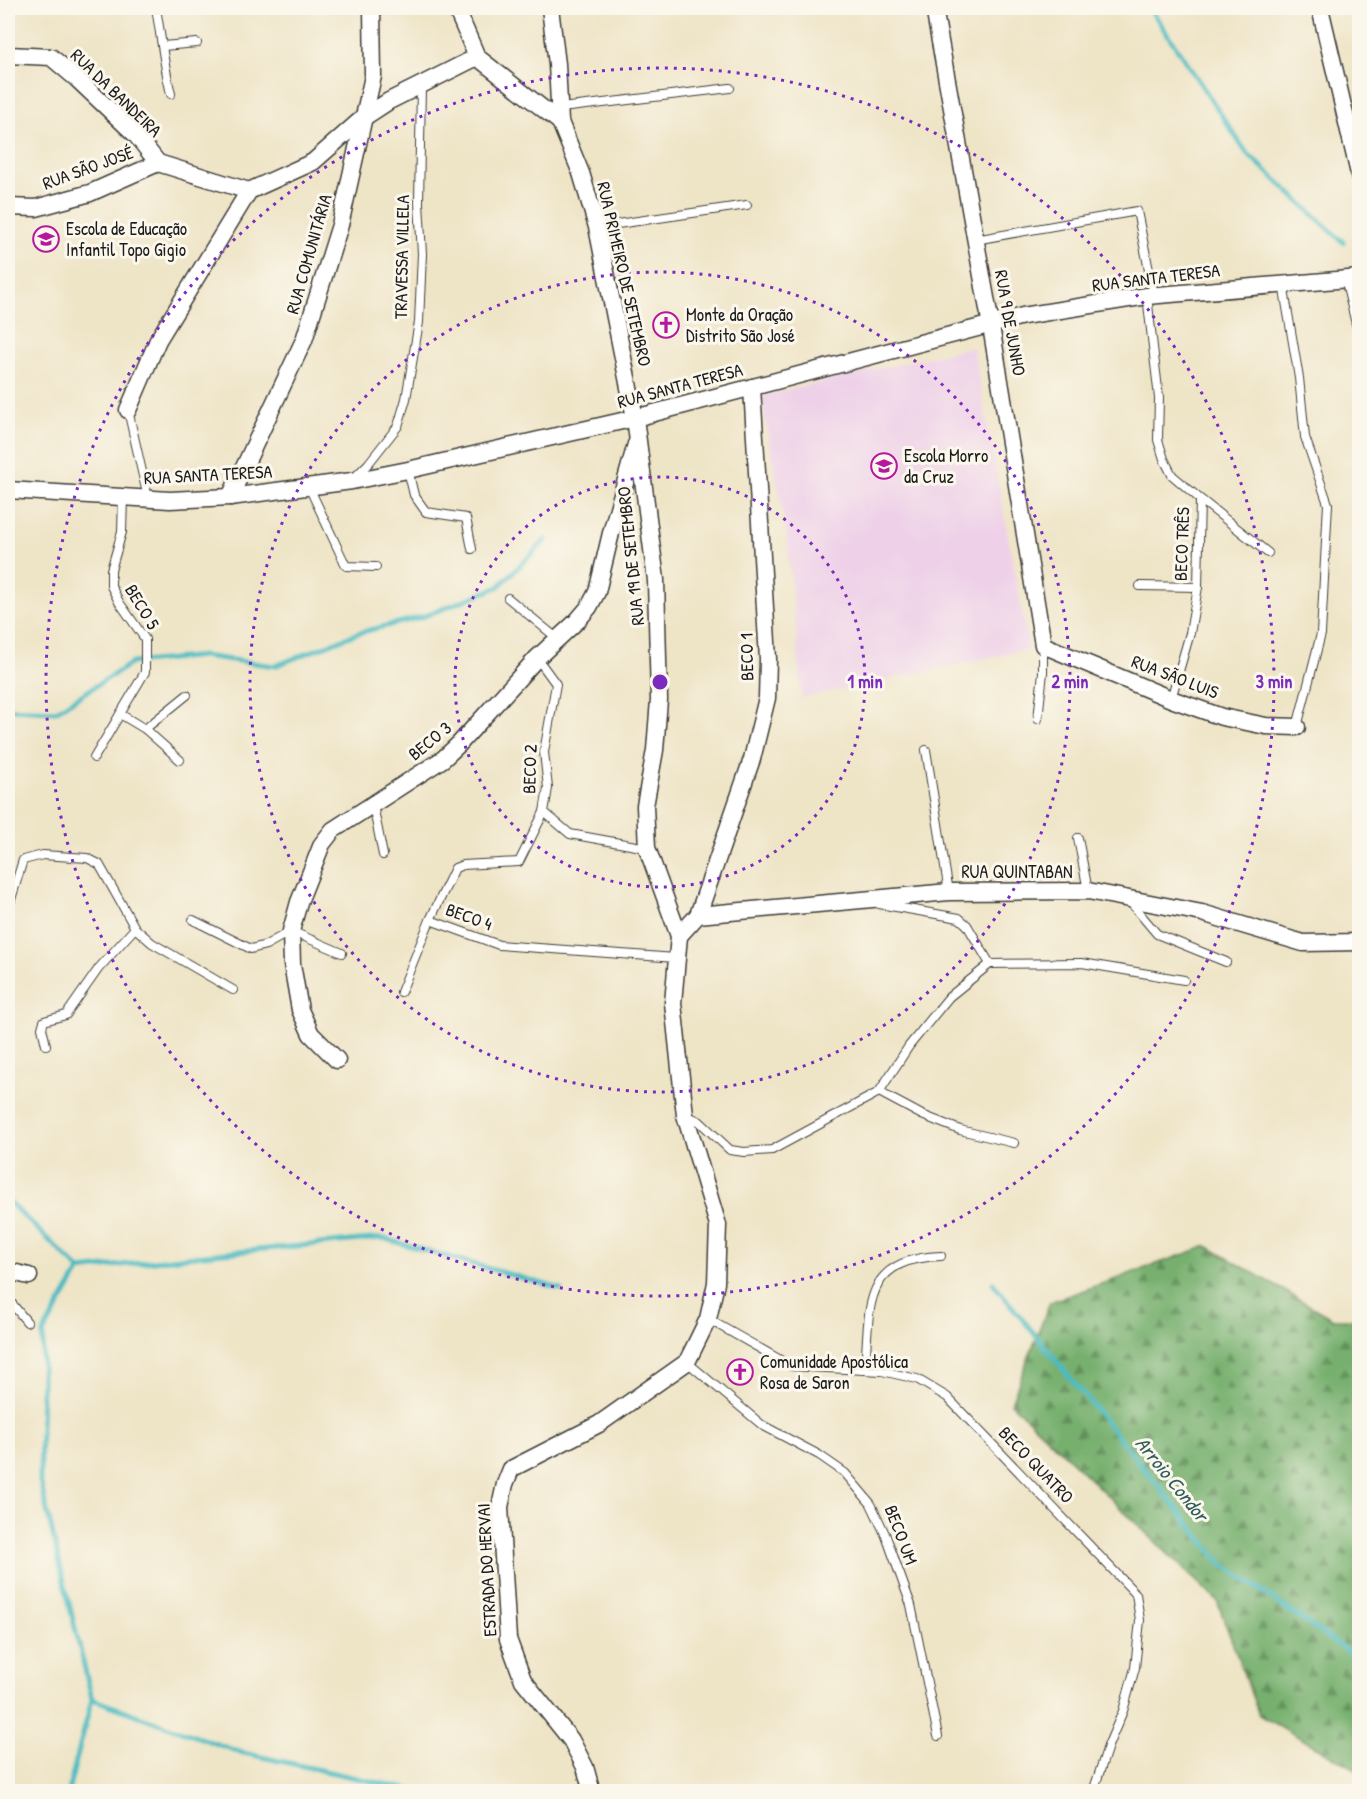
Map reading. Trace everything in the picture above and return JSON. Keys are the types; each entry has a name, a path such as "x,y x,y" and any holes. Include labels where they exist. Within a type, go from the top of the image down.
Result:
{"street":[{"name":"RUA COMUNITÁRIA","path":"230,497 304,340 340,225 373,76 372,8"},
{"name":"RUA PRIMEIRO DE SETEMBRO","path":"456,8 477,57 561,115 597,227 635,418"},
{"path":"550,8 561,115"},
{"name":"RUA 9 DE JUNHO","path":"934,8 991,326 1043,645"},
{"path":"1320,8 1359,178"},
{"name":"RUA DA BANDEIRA","path":"8,55 51,57 136,135 158,163"},
{"path":"128,410 158,340 249,191 313,162 363,118 389,101 477,57"},
{"name":"RUA SÃO JOSÉ","path":"8,207 36,208 90,193 158,163 249,191"},
{"name":"RUA SANTA TERESA","path":"8,490 170,500 230,497 352,481 635,418 1023,316 1151,296 1352,278"},
{"name":"BECO 1","path":"698,915 752,759 767,698 768,659 752,387"},
{"name":"RUA 19 DE SETEMBRO","path":"635,418 656,580 659,700 655,750 645,806 646,848 679,936"},
{"name":"BECO 3","path":"337,1060 311,1034 300,1010 292,964 291,931 299,902 322,843 333,830 443,759 537,658 589,607 597,591 638,440"},
{"name":"RUA SÃO LUIS","path":"1043,645 1171,699 1239,721 1266,726 1297,727"},
{"name":"RUA QUINTABAN","path":"698,915 949,892 1088,891 1202,913 1303,943 1359,942"},
{"path":"687,1362 708,1319 716,1283 718,1225 685,1115 673,1003 679,936 698,915"},
{"path":"8,1271 29,1276"},
{"name":"ESTRADA DO HERVAI","path":"592,1791 585,1767 571,1740 523,1680 508,1640 500,1507 505,1484 511,1469 599,1424 687,1362"}],"lane":[{"path":"156,8 163,46 163,62 171,94"},
{"path":"163,46 197,43"},
{"name":"TRAVESSA VILLELA","path":"352,481 398,426 406,399 419,311 422,254 419,203 421,86"},
{"path":"561,115 730,88"},
{"path":"597,227 747,205"},
{"name":"BECO TRÊS","path":"975,240 1137,211 1151,296 1159,398 1158,440 1164,459 1173,475 1200,499 1198,587 1190,633 1171,699"},
{"path":"1352,278 1359,340"},
{"path":"1283,284 1299,378 1305,437 1328,504 1321,633 1297,727"},
{"path":"128,410 148,498"},
{"path":"408,470 414,495 426,512 466,518 472,549"},
{"path":"309,487 346,566 376,567"},
{"name":"BECO 5","path":"94,758 145,672 145,639 119,602 111,586 111,570 122,532 123,497"},
{"path":"1200,499 1268,553"},
{"path":"1140,586 1198,587"},
{"path":"508,598 558,639"},
{"path":"1038,719 1043,672 1043,645"},
{"name":"BECO 2","path":"537,658 556,684 544,752 548,788 544,812 570,834 646,848"},
{"path":"145,729 187,695"},
{"path":"120,714 145,729 180,760"},
{"path":"926,750 949,892"},
{"path":"373,806 383,855"},
{"name":"BECO 4","path":"544,812 519,862 463,865 455,868 430,920 499,945 676,958"},
{"path":"1078,838 1088,891"},
{"path":"8,909 23,860 43,855 87,858 99,864 135,928 152,943 233,990"},
{"path":"1126,897 1157,934 1226,962"},
{"path":"858,901 959,918 967,925 990,964"},
{"path":"193,920 251,948 266,945 291,931 342,953"},
{"path":"401,993 430,920"},
{"path":"46,1045 42,1028 44,1022 66,1015 99,968 135,928"},
{"path":"685,1115 699,1121 730,1150 744,1152 772,1150 879,1092 909,1046 949,997 990,964 1082,963 1184,980"},
{"path":"879,1092 960,1130 1014,1143"},
{"path":"865,1370 871,1302 875,1288 883,1277 900,1265 921,1257 942,1256"},
{"path":"8,1299 27,1322"},
{"name":"BECO QUATRO","path":"708,1319 791,1366 882,1371 917,1379 947,1397 1136,1594 1140,1620 1136,1668 1123,1711 1093,1791"},
{"name":"BECO UM","path":"687,1362 762,1425 819,1455 845,1473 871,1504 886,1536 911,1605 938,1736"}],"shaded area":[{"name":"Escola Morro da Cruz","path":"973,347 1029,649 802,698 787,536 761,396"}],"green space":[{"path":"1207,1246 1333,1319 1359,1319 1359,1771 1259,1715 1217,1601 1011,1403 1050,1302"}],"waterway":[{"path":"1150,8 1246,152 1343,242"},
{"path":"8,709 56,711 132,663 203,656 275,666 358,633 422,617 498,587 546,540"},
{"path":"8,1201 80,1270 43,1333 40,1481 92,1699 68,1792"},
{"path":"80,1270 204,1255 382,1238 561,1289"},
{"name":"Arroio Condor","path":"993,1283 1220,1562 1360,1660"},
{"path":"92,1699 239,1752 420,1792"}],"place":[{"name":"Escola de Educação Infantil Topo Gigio","path":"46,239"},
{"name":"Monte da Oração Distrito São José","path":"666,325"},
{"name":"Escola Morro da Cruz","path":"884,466"},
{"name":"Comunidade Apostólica Rosa de Saron","path":"740,1372"}]}
